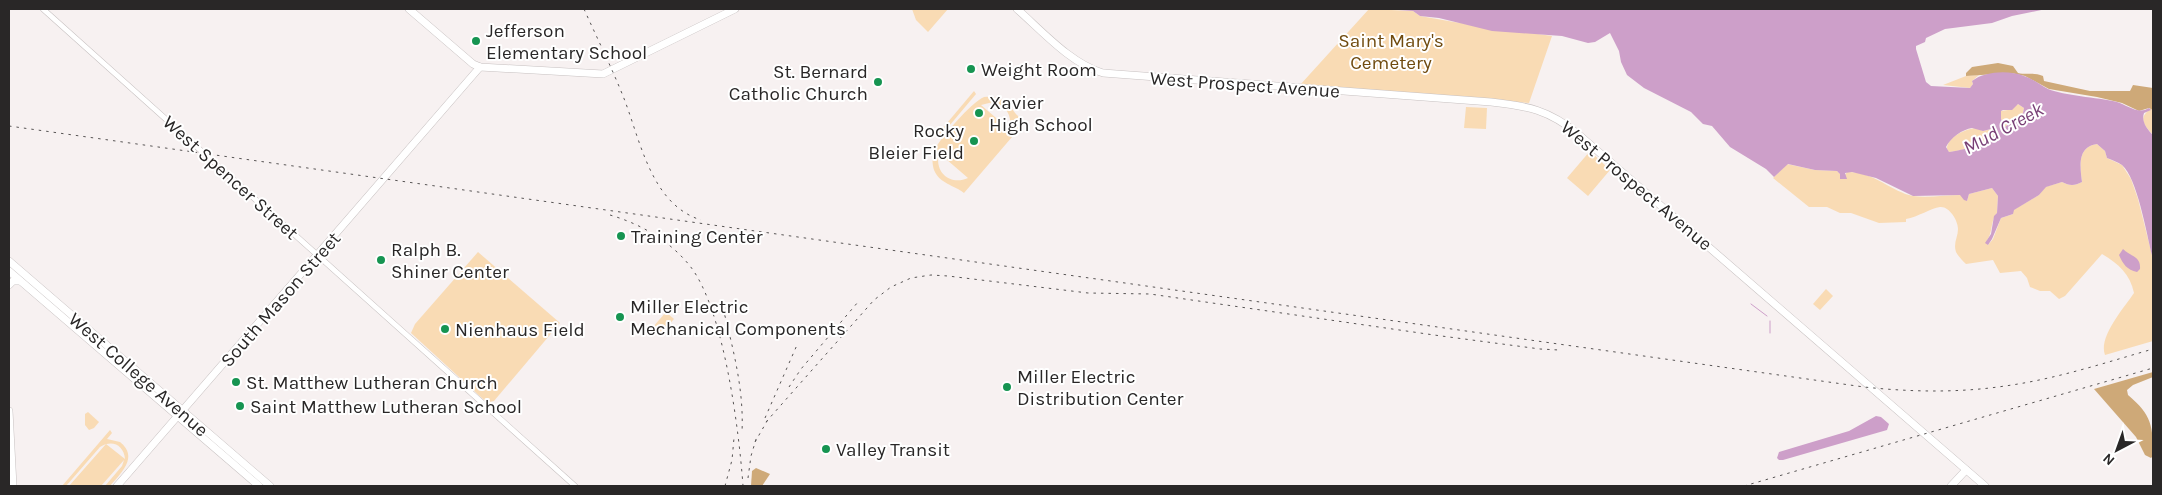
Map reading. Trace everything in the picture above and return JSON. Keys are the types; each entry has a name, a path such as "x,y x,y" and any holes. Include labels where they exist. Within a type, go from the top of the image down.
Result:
{"main road":[{"path":"409,9 473,64 480,67 603,74 735,9"},
{"name":"West Prospect Avenue","path":"1017,9 1077,61 1091,69 1111,74 1491,102 1529,107 1550,114 1585,139 1985,486"},
{"name":"South Mason Street","path":"117,486 380,184 383,184 390,172 480,67"},
{"name":"West College Avenue","path":"9,261 181,414 258,486"},
{"name":"West College Avenue","path":"9,271 270,486"},
{"path":"9,285 14,280 20,280"},
{"path":"9,411 13,486"},
{"path":"1951,486 1966,470"}],"street":[{"name":"West Spencer Street","path":"43,9 575,486"}],"green space":[{"path":"912,9 948,9 928,32 916,20"},
{"name":"Saint Mary's Cemetery","path":"1369,9 1413,11 1420,16 1552,36 1529,103 1300,85"},
{"path":"1979,75 1972,81 1973,84 1970,88 1943,85 1966,76"},
{"path":"974,91 976,94 939,138 937,135"},
{"path":"984,97 992,97 1003,100 1024,123 964,193 943,181 937,175 932,160 937,145 964,113","holes":["993,102 1005,108 1010,120 1009,129 981,105","939,153 968,178 955,180 945,176 939,166"]},
{"path":"2018,104 2024,108 2023,113 2005,127 2001,119 2001,111 2008,110"},
{"path":"1466,107 1487,108 1486,129 1464,128"},
{"path":"2153,107 2153,135 2143,120 2145,114"},
{"path":"1976,128 1983,131 1996,128 1997,132 1983,143 1949,152 1947,149 1948,145 1953,137"},
{"path":"2097,144 2105,151 2107,158 2122,165 2131,179 2153,259 2153,341 2105,355 2105,340 2108,331 2134,293 2130,280 2123,270 2102,254 2065,296 2059,299 2050,291 2040,291 2030,287 2027,278 2021,271 2000,273 1993,260 1966,264 1955,249 1958,229 1956,222 1950,211 1943,207 1906,219 1906,222 1879,223 1851,213 1840,213 1827,207 1809,207 1773,178 1787,164 1815,170 1837,171 1846,179 1845,175 1847,172 1865,175 1913,196 1961,195 1967,201 1969,194 1992,188 1998,196 1997,213 1987,240 1988,245 1993,239 2001,218 2013,214 2013,210 2039,195 2045,187 2062,182 2072,185 2082,182 2081,158 2086,149"},
{"path":"1590,151 1610,170 1588,196 1567,178"},
{"path":"478,252 560,323 494,401 489,402 484,400 411,333 415,324"},
{"path":"1826,289 1833,296 1820,310 1813,304"},
{"path":"666,312 674,319 661,334 653,327"},
{"path":"88,412 99,422 94,428 89,430 85,425 85,414"},
{"path":"110,430 112,433 107,439 120,442 128,453 128,459 123,470 110,486 105,486 122,466 124,460 101,486 69,486 106,444 100,447 66,486 62,486","holes":["106,444 120,447 125,459"]}],"shaded area":[{"path":"1998,63 2013,66 2018,73 2043,76 2044,81 2090,91 2130,91 2133,85 2153,88 2153,110 2149,108 2139,111 2122,103 2049,89 2025,76 2011,73 1966,76 1966,73 1972,67"},
{"path":"2153,372 2153,377 2133,385 2127,390 2128,395 2142,409 2150,422 2153,446 2153,456 2151,458 2145,455 2136,437 2094,389"},
{"path":"756,468 770,474 762,486 751,486 752,471"}],"water":[{"name":"Mud Creek","path":"1384,9 2046,9 2012,16 1992,23 1945,29 1926,38 1925,42 1916,46 1916,49 1926,82 1931,86 1970,88 1973,84 1972,81 1984,75 1997,72 2011,73 2027,77 2055,91 2117,102 2137,110 2149,108 2151,110 2144,113 2143,119 2153,135 2153,259 2133,182 2122,165 2107,158 2105,151 2097,144 2086,149 2081,158 2082,182 2072,185 2062,182 2046,187 2039,195 2014,210 2013,214 2001,218 1988,245 1985,243 1991,234 1994,216 1997,213 1998,196 1992,188 1969,194 1967,201 1960,195 1913,196 1876,178 1852,172 1845,173 1847,179 1840,179 1840,174 1837,171 1815,170 1788,164 1774,177 1766,169 1730,147 1712,126 1703,124 1691,112 1644,88 1627,75 1621,62 1619,51 1610,33 1595,42 1588,43 1562,36 1492,31 1439,18 1420,16 1413,11","holes":["2018,104 2024,108 2023,113 2005,127 2001,119 2001,111 2012,110","1972,128 1983,131 1995,128 1997,132 1989,140 1982,143 1949,152 1946,147 1950,140 1961,132"]},
{"path":"2123,249 2139,262 2140,269 2137,272 2128,268 2122,261 2119,255"},
{"path":"1876,416 1881,417 1889,424 1887,430 1783,460 1777,458 1779,452 1849,431"}],"waterway":[{"path":"1751,304 1767,316"},
{"path":"1770,321 1770,333"}],"railway":[{"path":"584,9 618,85 649,168 658,185 670,200 684,212 701,220"},
{"path":"9,126 1864,387 1934,391 1970,390 2005,386 2061,375 2153,349"},
{"path":"610,215 644,228 664,241 690,266 702,286 721,340 728,371 738,434 743,486"},
{"path":"766,422 874,300 891,287 911,278 931,275 1088,293 1150,294 1434,335 1559,350"},
{"path":"789,387 801,369 858,302"},
{"path":"723,308 740,385 742,432"},
{"path":"765,418 797,345"},
{"path":"1744,486 2153,368"},
{"path":"755,442 770,416"},
{"path":"748,478 751,456 757,436"},
{"path":"725,486 732,460 734,438"}],"place":[{"name":"Jefferson Elementary School","path":"476,41"},
{"name":"Weight Room","path":"971,69"},
{"name":"St. Bernard Catholic Church","path":"878,82"},
{"name":"Xavier High School","path":"979,113"},
{"name":"Rocky Bleier Field","path":"974,141"},
{"name":"Training Center","path":"621,236"},
{"name":"Ralph B. Shiner Center","path":"381,260"},
{"name":"Miller Electric Mechanical Components","path":"620,317"},
{"name":"Nienhaus Field","path":"445,329"},
{"name":"St. Matthew Lutheran Church","path":"236,382"},
{"name":"Miller Electric Distribution Center","path":"1007,387"},
{"name":"Saint Matthew Lutheran School","path":"240,406"},
{"name":"Valley Transit","path":"826,449"}]}
